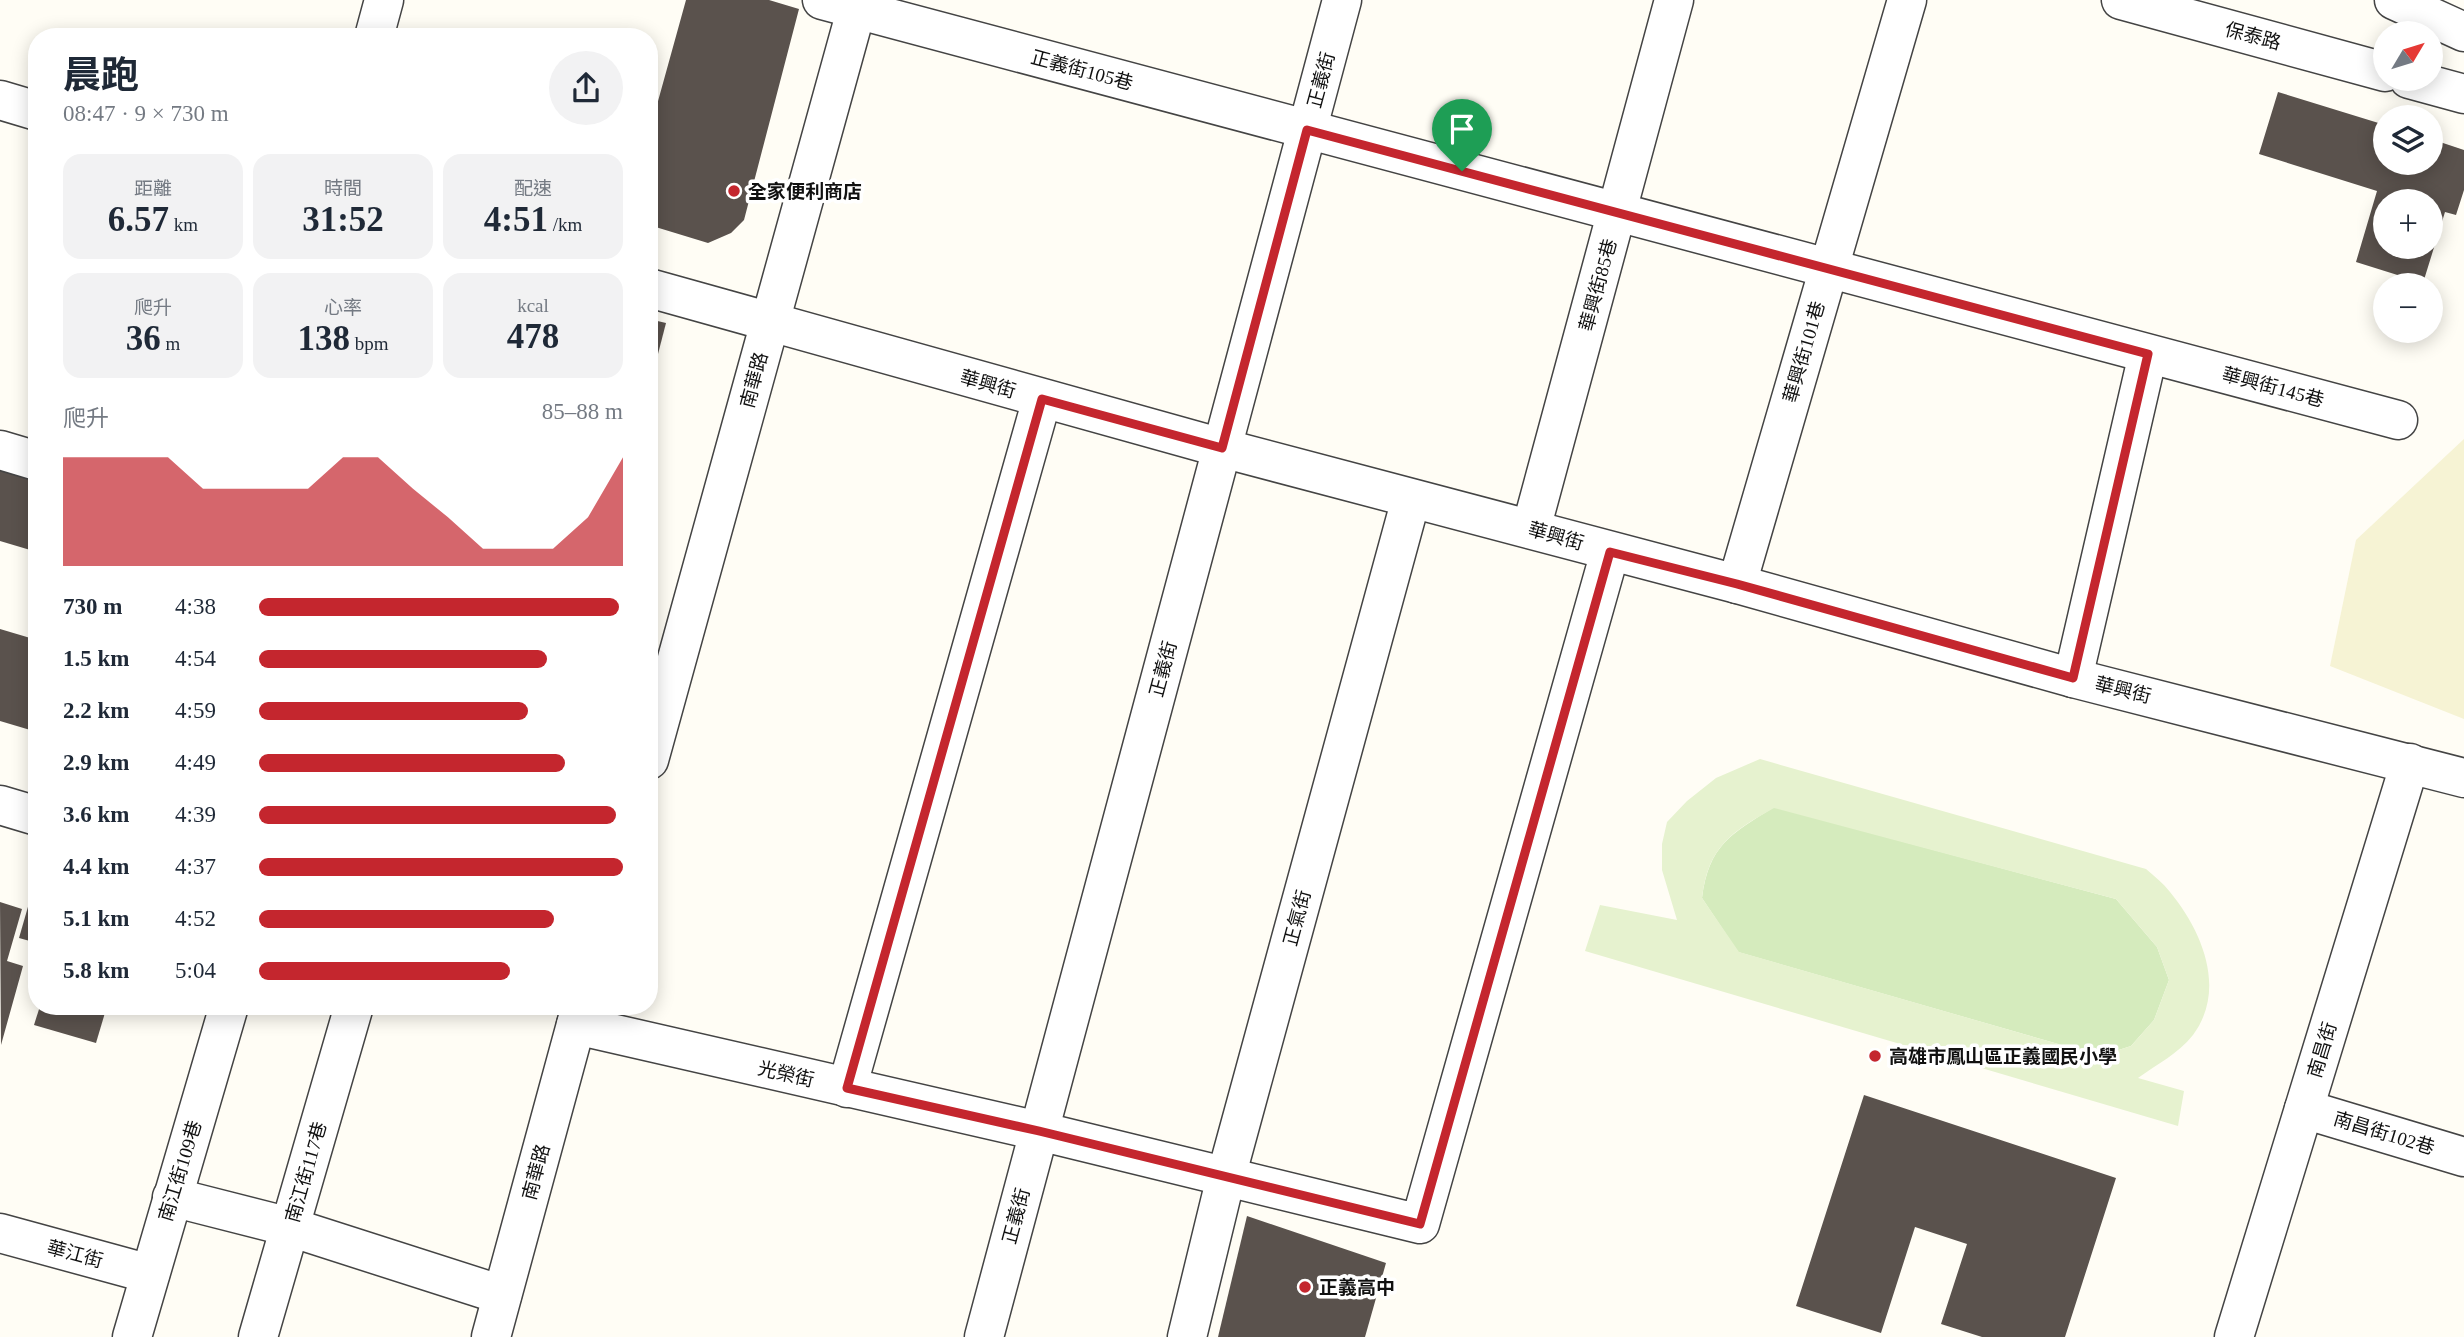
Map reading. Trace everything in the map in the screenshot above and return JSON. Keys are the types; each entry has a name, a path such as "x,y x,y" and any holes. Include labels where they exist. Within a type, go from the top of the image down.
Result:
{"street":[{"path":"376,28 384,0"},
{"name":"正義街","path":"984,1337 1342,0"},
{"name":"華興街85巷","path":"1531,529 1674,0"},
{"name":"華興街101巷","path":"1737,584 1907,0"},
{"name":"保泰路","path":"2121,0 2373,69"},
{"path":"2395,0 2433,0"},
{"path":"2395,0 2464,32"},
{"name":"正義街105巷","path":"846,3 1307,130 1828,268"},
{"name":"南華路","path":"658,692 663,654 770,323 846,3"},
{"path":"2443,88 2464,94"},
{"path":"0,100 28,108"},
{"name":"華興街145巷","path":"1828,268 2398,420"},
{"name":"華興街","path":"658,291 1042,399 1737,584 2073,678 2464,778"},
{"path":"2073,678 2148,354"},
{"path":"847,1088 1042,399"},
{"path":"0,450 28,458"},
{"name":"正氣街","path":"1187,1337 1226,1177 1410,499"},
{"name":"光榮街","path":"579,1016 847,1088 1039,1131 1420,1224 1610,552"},
{"name":"南昌街","path":"2234,1337 2410,763"},
{"path":"0,805 28,813"},
{"name":"南江街109巷","path":"132,1337 226,1015"},
{"name":"南江街117巷","path":"258,1337 351,1015"},
{"name":"南華路","path":"491,1337 579,1016"},
{"name":"南昌街102巷","path":"2304,1109 2464,1157"},
{"path":"172,1197 290,1227 502,1295"},
{"name":"華江街","path":"0,1233 150,1274"}],"shaded area":[{"path":"2464,439 2464,719 2330,666 2356,540"}],"green space":[{"path":"1760,759 2146,869 2167,889 2192,924 2206,961 2209,980 2203,1017 2193,1035 2174,1053 2138,1078 2184,1091 2178,1126 1585,951 1600,905 1677,920 1662,870 1662,844 1667,822 1687,801 1716,778","holes":["1774,808 2116,899 2157,947 2169,980 2154,1020 2131,1046 2100,1056 1739,952 1702,898 1705,880 1716,853 1745,825"]},
{"path":"1774,807 2116,899 2157,947 2169,980 2154,1020 2131,1046 2100,1056 1738,952 1702,898 1705,880 1710,865 1724,843"}],"building":[{"path":"686,0 769,0 799,9 744,220 731,233 708,243 658,228 658,101"},
{"path":"2278,92 2373,121 2373,175 2443,175 2443,143 2464,150 2464,190 2456,215 2445,212 2443,218 2443,189 2373,190 2259,154"},
{"path":"2373,205 2373,259 2430,259 2426,273 2391,273 2356,262"},
{"path":"658,321 666,323 658,354"},
{"path":"0,450 28,458 28,549 0,541"},
{"path":"0,629 28,637 28,729 0,721"},
{"path":"0,902 22,909 7,961 23,966 1,1045"},
{"path":"28,907 28,940 19,938"},
{"path":"37,1015 104,1015 96,1043 34,1025"},
{"path":"1864,1095 2116,1178 2065,1337 1982,1337 1941,1324 1967,1244 1915,1227 1881,1333 1796,1306"},
{"name":"正義高中","path":"1247,1216 1386,1263 1365,1337 1218,1337"}],"place":[{"name":"全家便利商店","path":"734,191"},
{"name":"高雄市鳳山區正義國民小學","path":"1875,1056"},
{"name":"正義高中","path":"1305,1287"}],"route":[{"path":"1307,130 1462,171 2148,354 2073,678 1737,584 1610,552 1420,1224 1039,1131 847,1088 1042,399 1222,448 1307,130"}]}
